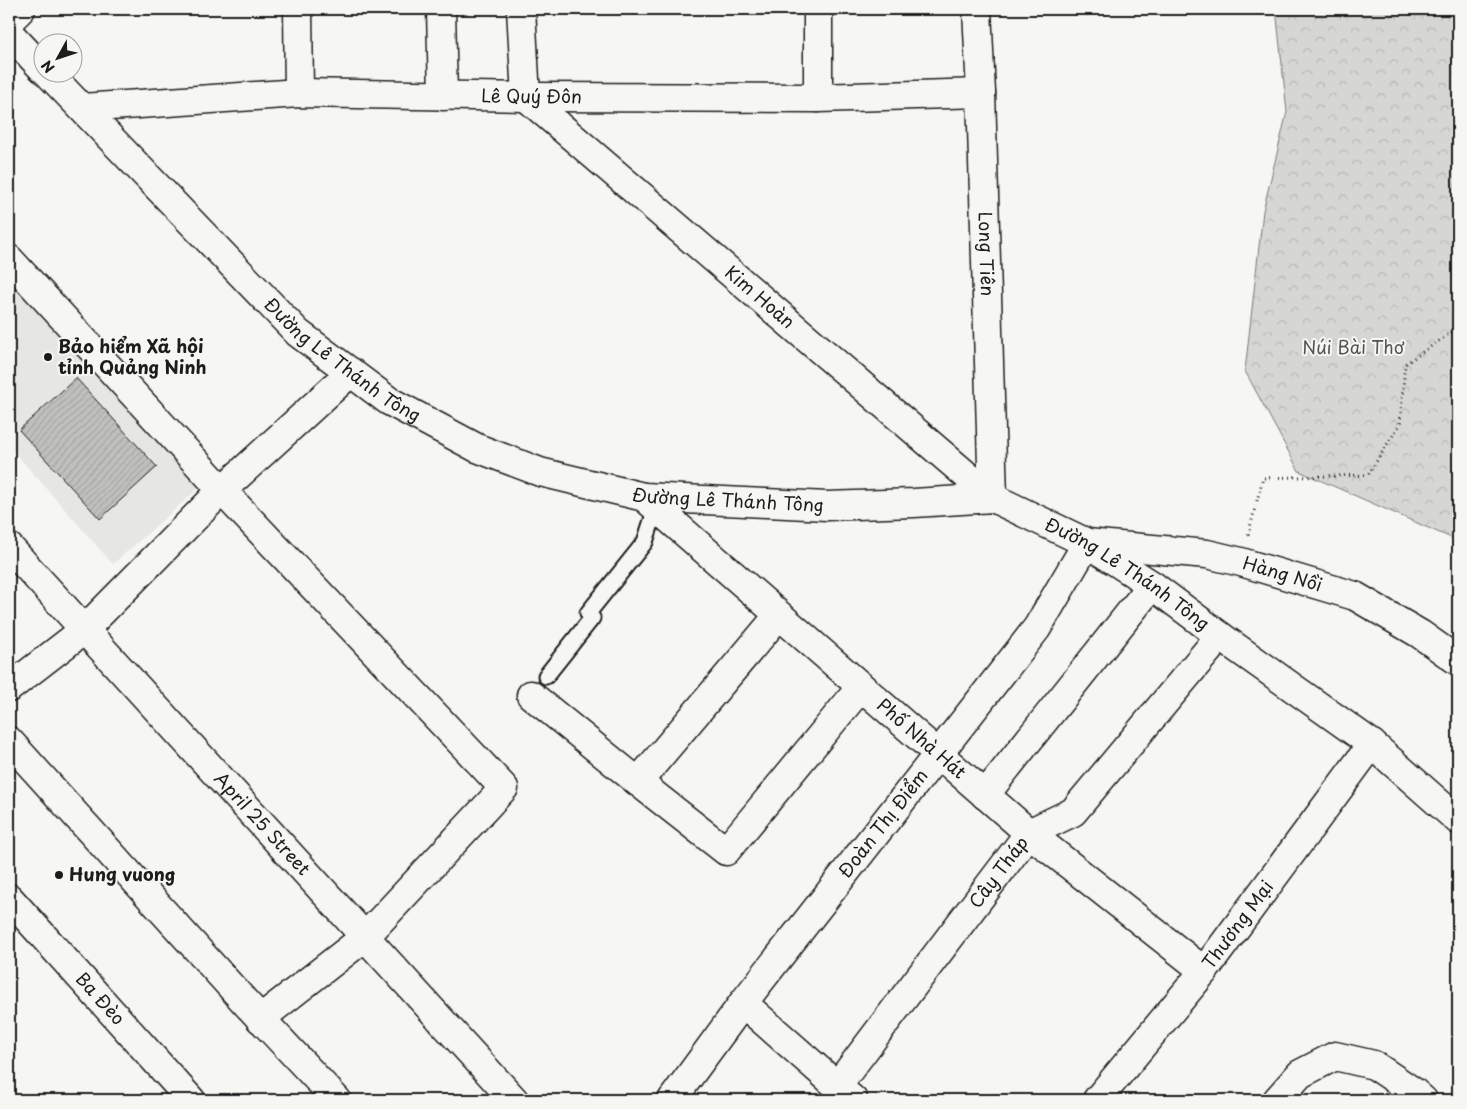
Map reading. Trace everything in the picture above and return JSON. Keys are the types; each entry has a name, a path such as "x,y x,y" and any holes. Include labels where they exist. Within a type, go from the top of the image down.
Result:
{"street":[{"path":"9,21 21,9"},
{"path":"298,9 298,93"},
{"path":"441,9 443,96"},
{"path":"521,9 526,97"},
{"path":"818,9 818,98"},
{"name":"Long Tiên","path":"977,9 993,498"},
{"path":"9,33 32,57"},
{"name":"Đường Lê Thánh Tông","path":"57,82 298,333 389,401 477,448 540,472 650,503 826,506 993,498 1087,543 1152,585 1220,636 1372,744 1458,820"},
{"name":"Lê Quý Đôn","path":"82,108 298,93 526,97 818,98 981,93"},
{"name":"Kim Hoàn","path":"526,97 993,498"},
{"path":"9,259 222,490 504,788 365,937 260,1019"},
{"path":"9,688 84,630 222,490 351,372"},
{"name":"Phố Nhà Hát","path":"650,503 1029,833 1204,971"},
{"name":"Hàng Nồi","path":"1087,543 1207,554 1355,596 1420,634 1458,661"},
{"name":"Đoàn Thị Điểm","path":"672,1100 743,1003 1037,628 1087,543"},
{"name":"April 25 Street","path":"9,547 514,1100"},
{"path":"985,795 1152,585"},
{"path":"638,782 779,615"},
{"name":"Cây Tháp","path":"845,1093 1029,833 1073,812 1220,636"},
{"path":"538,685 638,782 726,851 861,687"},
{"path":"9,741 260,1019 337,1100"},
{"name":"Thương Mại","path":"1097,1100 1204,971 1372,744"},
{"name":"Ba Đèo","path":"9,898 191,1100"},
{"path":"743,1003 845,1093"},
{"path":"1277,1100 1300,1074 1335,1056 1374,1064 1423,1100"}],"lane":[{"path":"538,685 592,618 588,613 646,542 650,503"}],"path":[{"path":"1240,562 1262,478 1368,475 1400,424 1405,364 1458,328"}],"shaded area":[{"name":"Bảo hiểm Xã hội tỉnh Quảng Ninh","path":"9,268 201,486 113,564 9,446"}],"green space":[{"name":"Núi Bài Thơ","path":"1276,9 1458,9 1458,541 1299,471 1245,371 1263,211 1287,112"}],"building":[{"path":"76,378 157,467 100,519 19,430"}],"place":[{"name":"Bảo hiểm Xã hội tỉnh Quảng Ninh","path":"48,357"},
{"name":"Hung vuong","path":"59,875"}]}
